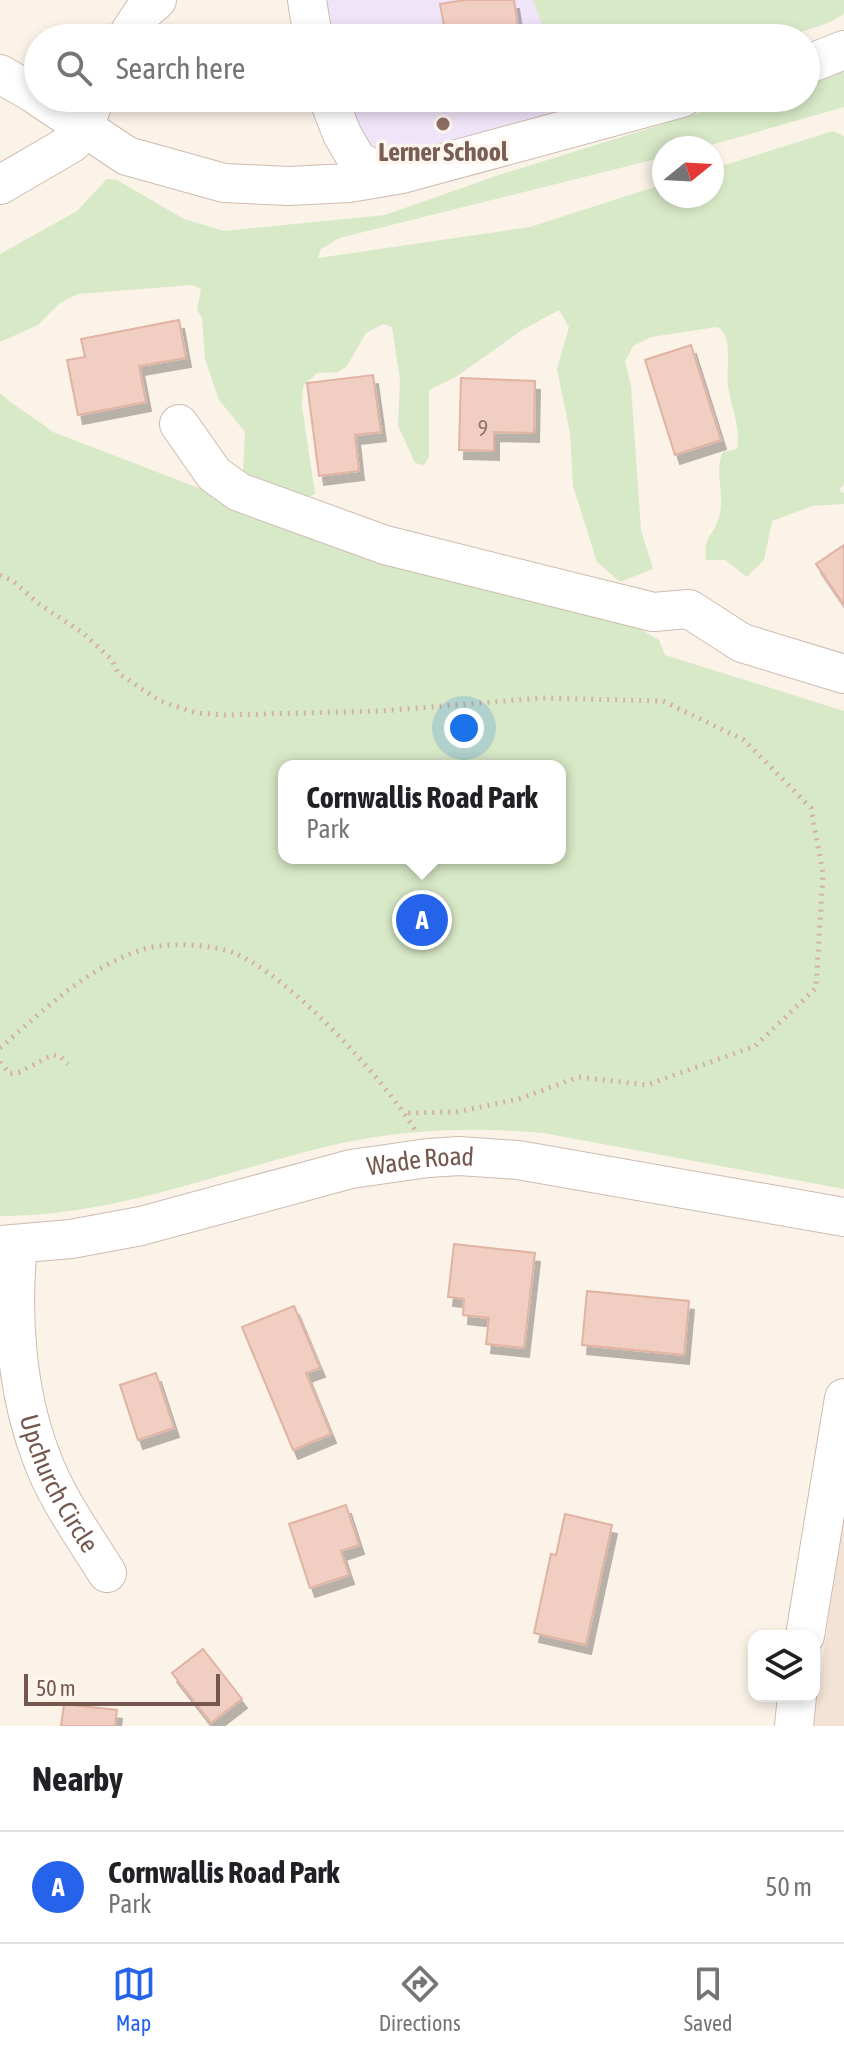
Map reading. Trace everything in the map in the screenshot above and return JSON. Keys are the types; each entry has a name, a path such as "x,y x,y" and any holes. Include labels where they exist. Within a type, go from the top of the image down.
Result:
{"street":[{"path":"135,24 157,0"},
{"path":"307,0 311,24"},
{"path":"820,59 844,50"},
{"path":"0,74 24,88"},
{"path":"0,185 72,143 90,112 127,156 224,183 304,185 349,183 386,176 629,112"},
{"path":"333,112 357,160 386,176"},
{"path":"179,424 214,474 239,492 385,545 653,612 689,609 742,643 844,674"},
{"name":"Wade Road","path":"9,1245 141,1226 351,1169 459,1156 518,1160 844,1217"},
{"name":"Upchurch Circle","path":"9,1245 15,1282 20,1378 31,1427 41,1458 63,1503 107,1573"},
{"path":"806,1630 844,1398"},
{"path":"794,1726 796,1702"}],"path":[{"path":"0,575 13,581 39,604 83,633 112,660 118,673 160,701 196,713 381,711 542,698 663,701 744,740 811,808 823,873 816,988 755,1046 647,1085 578,1077 519,1099 456,1112 405,1113"},
{"path":"0,1048 74,985 117,959 170,944 233,953 261,967 309,1007 405,1113 418,1135"},
{"path":"0,1062 10,1074 52,1055 61,1057 68,1064"}],"shaded area":[{"path":"322,0 538,0 546,24 327,24"},
{"path":"350,112 573,112 387,159 370,149"},
{"path":"844,1514 844,1726 813,1726 816,1702 820,1702 820,1677"}],"green space":[{"path":"533,0 844,0 844,14 820,26 542,24"},
{"path":"844,72 844,107 724,141 724,136 652,136 652,160 339,238 321,249 318,258 530,227 652,188 652,208 724,208 724,165 833,131 844,136 844,484 839,491 844,493 844,504 812,506 772,521 764,560 747,577 725,560 706,560 707,540 717,524 721,509 720,459 723,452 737,449 738,441 728,386 727,341 716,327 651,337 633,346 625,362 631,386 641,530 653,569 620,582 597,562 573,486 570,433 557,369 569,327 559,310 522,330 456,377 429,390 429,457 424,465 415,463 398,426 400,380 392,327 383,324 366,333 347,366 338,372 317,373 303,386 302,406 315,494 298,502 243,472 245,432 219,400 205,359 202,318 197,310 201,289 192,285 78,294 60,303 38,325 0,342 0,254 77,211 107,179 117,180 184,219 224,231 385,215 499,175 702,112 820,112 820,76"},
{"path":"0,393 53,432 337,541 624,620 659,640 665,655 844,711 844,1189 543,1133 442,1130 342,1143 130,1200 44,1214 0,1216"}],"building":[{"path":"465,0 514,0 518,24 444,24 440,4"},
{"path":"179,320 186,358 139,366 146,402 78,415 67,360 85,357 81,339"},
{"path":"691,345 721,440 675,455 645,360"},
{"path":"373,375 381,432 355,435 359,471 319,476 307,383"},
{"path":"461,378 535,381 534,433 494,432 494,451 459,450"},
{"path":"844,545 844,605 816,564"},
{"path":"454,1244 535,1253 524,1348 486,1344 489,1318 463,1315 464,1299 448,1297"},
{"path":"587,1291 689,1301 684,1355 582,1345"},
{"path":"294,1306 320,1368 306,1373 331,1434 293,1450 242,1327"},
{"path":"156,1373 174,1428 138,1440 120,1385"},
{"path":"346,1505 359,1545 341,1551 349,1575 310,1588 289,1524"},
{"path":"565,1514 612,1525 586,1645 534,1633 551,1554 556,1555"},
{"path":"203,1649 242,1699 211,1723 172,1673"},
{"path":"64,1704 117,1710 115,1726 61,1726"}],"place":[{"name":"Lerner School","path":"443,124"},
{"name":"Cornwallis Road Park","path":"422,920"}]}
